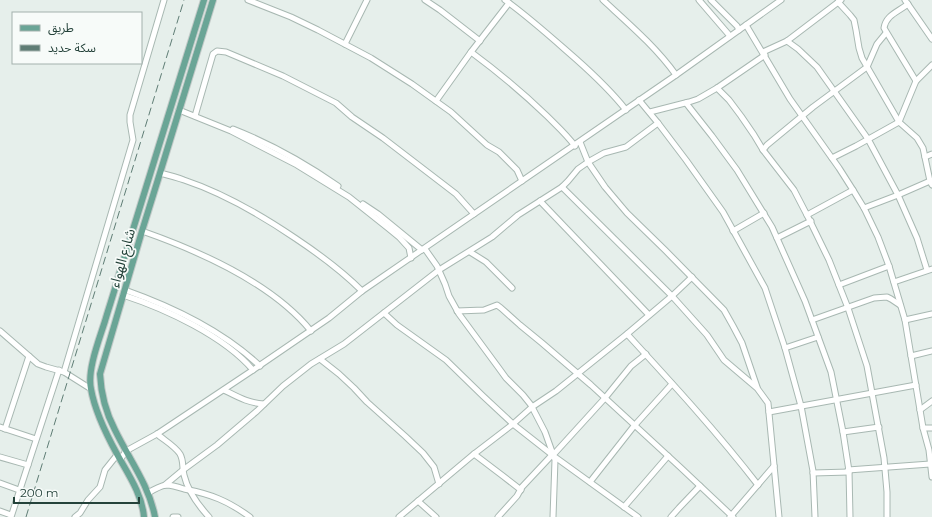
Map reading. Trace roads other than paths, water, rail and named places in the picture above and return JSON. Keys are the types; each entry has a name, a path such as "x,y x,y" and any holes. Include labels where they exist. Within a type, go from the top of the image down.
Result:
{"main road":[{"name":"شارع الهواء","path":"144,517 141,501 137,492 98,416 91,389 90,378 98,344 204,0"},
{"name":"شارع الهواء","path":"155,517 153,504 138,471 114,429 106,409 102,394 100,374 213,0"}],"street":[{"path":"0,512 11,516 36,439 61,371 133,140 130,115 164,0"},
{"path":"248,0 291,17 345,44 371,58 412,84 463,122 487,145 499,152 517,170 522,181"},
{"path":"345,44 366,0"},
{"path":"425,0 480,41"},
{"path":"603,0 643,37 676,75"},
{"path":"699,0 730,36"},
{"path":"711,0 737,26 739,30"},
{"path":"76,517 88,500 100,487 105,470 126,451 157,434 311,331 362,291 575,146 781,0"},
{"path":"436,101 507,1 522,12 600,81 626,110"},
{"path":"650,112 698,99 717,88 764,54 787,41 839,1 854,20 858,48 867,67 899,122 917,138 923,148 931,183 864,208"},
{"path":"916,81 886,33 884,23 888,17 906,2 932,39"},
{"path":"746,25 783,88 854,190 878,237 889,266 904,320 912,356 923,428 929,450 932,477"},
{"path":"763,150 812,107 867,67 877,44 886,33"},
{"path":"787,41 817,67 835,91 868,139 898,195 930,269 894,282"},
{"path":"196,117 213,54 217,52 226,52 284,76 336,103 352,117 393,145 456,194 474,214"},
{"path":"471,52 531,102 575,146"},
{"path":"832,158 899,122 916,81 932,64"},
{"path":"717,88 729,100 763,150 794,190 829,260 848,308 867,366 885,467 888,517"},
{"path":"639,100 650,112 686,160 722,212 765,288 785,348 801,406 813,473 815,517"},
{"path":"686,103 738,170 772,227 806,301 831,372 849,471 850,517"},
{"path":"179,110 231,131 298,165 349,196 388,228 409,248 410,258"},
{"path":"196,117 205,117 242,132 289,155 317,172 378,214 423,249 439,270 449,296 457,311 506,378 523,395 532,407 545,432 554,455 553,517"},
{"path":"148,493 165,485 217,445 311,364 344,344 439,270 470,252 492,237 518,215 562,187 578,169 604,152 626,147 658,123"},
{"path":"580,142 588,162 605,187 627,213 724,310 742,343 757,388"},
{"path":"925,157 932,154"},
{"path":"160,173 210,190 261,217 314,251 349,278 362,291"},
{"path":"562,187 672,296 708,335 724,360 757,388 768,403 779,517"},
{"path":"807,214 854,190"},
{"path":"540,201 649,315"},
{"path":"733,231 764,213"},
{"path":"777,238 810,222"},
{"path":"142,231 168,240 195,252 240,275 269,293 286,306 301,319 311,331"},
{"path":"470,252 486,262 512,288"},
{"path":"838,285 889,266"},
{"path":"399,517 532,407 556,391 627,334 692,277"},
{"path":"124,293 146,298 174,310 211,330 246,354 260,366"},
{"path":"124,293 189,323 208,334 242,358 253,370"},
{"path":"812,320 874,298 887,297 900,305"},
{"path":"457,311 484,310 497,305 605,398 731,516 774,466"},
{"path":"384,313 446,360 513,424 638,517"},
{"path":"904,320 932,314"},
{"path":"0,331 42,366 61,371 91,389"},
{"path":"627,334 740,461 758,485"},
{"path":"785,348 818,337"},
{"path":"912,356 932,351"},
{"path":"498,517 605,398 631,366 646,354"},
{"path":"29,356 2,428 36,439"},
{"path":"320,359 354,388 367,402 423,453 434,467 439,484"},
{"path":"590,482 634,426 672,384"},
{"path":"769,412 916,385"},
{"path":"224,390 244,400 264,404"},
{"path":"920,410 932,401"},
{"path":"843,432 878,426"},
{"path":"923,428 932,428"},
{"path":"157,434 179,452 182,458 183,470 189,490 197,503 209,517"},
{"path":"474,454 521,490"},
{"path":"624,507 668,456"},
{"path":"0,457 28,465"},
{"path":"813,473 885,467 931,467"},
{"path":"0,484 19,490"},
{"path":"165,485 212,496 235,507 250,517"},
{"path":"671,517 700,486"},
{"path":"418,501 436,517"},
{"path":"173,517 178,517"}],"railway":[{"path":"26,517 184,0"}]}
